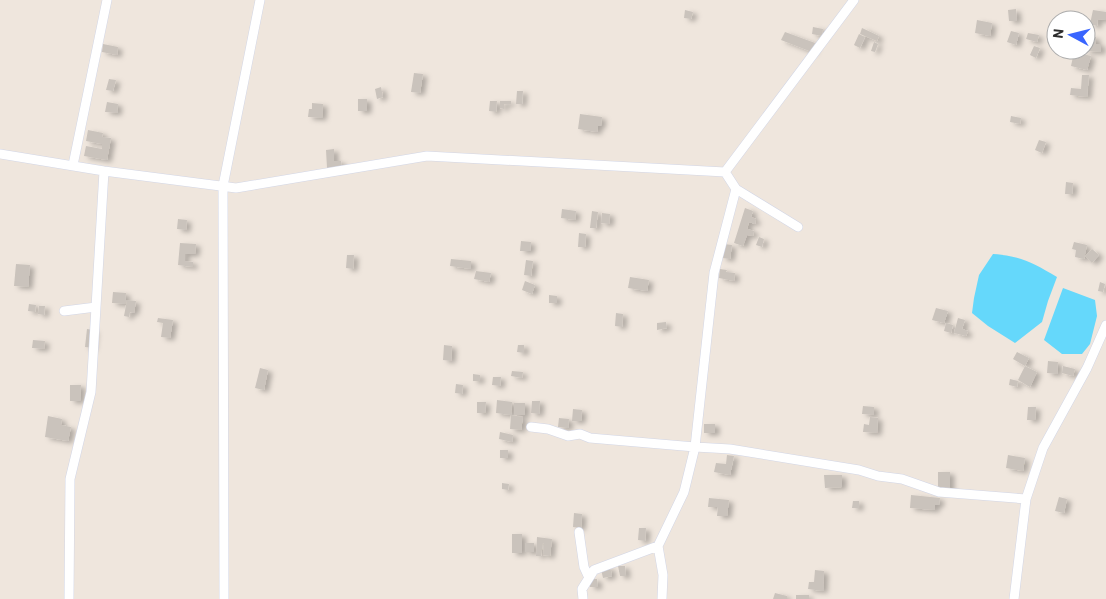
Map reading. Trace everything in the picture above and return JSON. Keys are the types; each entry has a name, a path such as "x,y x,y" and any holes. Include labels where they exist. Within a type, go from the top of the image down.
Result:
{"street":[{"path":"73,165 108,0"},
{"path":"224,599 223,186 260,0"},
{"path":"725,172 854,0"},
{"path":"0,154 104,171 236,188 427,156 725,172"},
{"path":"68,599 70,479 91,392 104,171"},
{"path":"725,172 736,188 798,227"},
{"path":"662,599 663,575 658,546 684,492 695,447 714,273 736,188"},
{"path":"64,311 96,308"},
{"path":"1014,599 1026,499 1043,448 1087,368 1106,325"},
{"path":"531,428 548,429 568,436 580,434 590,438 730,449 859,470 878,476 902,479 939,492 1026,499"},
{"path":"579,532 584,567 588,578"},
{"path":"583,599 582,589 594,570 658,546"}],"water":[{"path":"993,254 1011,256 1026,261 1057,277 1042,322 1015,343 988,326 972,313 979,275"},
{"path":"1063,288 1095,300 1097,316 1090,344 1082,354 1062,354 1044,340"}],"building":[{"path":"1016,9 1017,21 1009,21 1008,10"},
{"path":"685,10 693,12 691,19 684,18"},
{"path":"1096,10 1106,12 1106,20 1098,19 1097,26"},
{"path":"977,20 992,23 990,36 975,33"},
{"path":"813,27 823,29 822,36 812,34"},
{"path":"862,28 879,36 877,41 860,34"},
{"path":"1011,31 1019,33 1016,45 1007,42"},
{"path":"785,32 815,43 812,52 781,40"},
{"path":"1028,33 1039,35 1037,42 1026,39"},
{"path":"859,34 865,37 860,48 854,45"},
{"path":"874,42 878,44 875,52 871,51"},
{"path":"103,44 118,47 117,55 102,52"},
{"path":"1096,44 1101,44 1101,52 1096,52"},
{"path":"1034,46 1040,48 1036,58 1030,55"},
{"path":"1072,60 1090,60 1087,70 1071,66"},
{"path":"414,73 423,74 420,93 411,92"},
{"path":"1082,75 1089,75 1087,97 1070,95 1071,88 1081,89"},
{"path":"109,79 116,80 113,91 106,90"},
{"path":"381,87 383,97 377,99 375,89"},
{"path":"517,91 523,91 522,104 516,104"},
{"path":"358,99 367,99 367,111 358,111"},
{"path":"490,101 497,101 496,112 489,111"},
{"path":"500,101 511,101 511,104 504,104 504,109 500,108"},
{"path":"107,102 118,104 117,113 105,112"},
{"path":"312,103 323,104 322,118 308,117 309,109 312,109"},
{"path":"580,114 602,117 601,126 598,126 597,132 578,129"},
{"path":"1011,116 1021,118 1020,124 1010,122"},
{"path":"88,130 103,133 102,137 111,138 107,160 84,156 86,146 102,149 102,144 86,141"},
{"path":"1039,140 1046,142 1042,153 1035,150"},
{"path":"334,149 334,161 341,161 342,167 327,168 326,150"},
{"path":"1066,182 1073,183 1072,194 1065,194"},
{"path":"745,208 753,211 751,217 756,219 755,224 749,222 747,229 754,231 753,236 747,235 743,246 734,243"},
{"path":"562,209 576,211 575,220 561,218"},
{"path":"592,211 598,212 596,228 590,228"},
{"path":"602,213 610,214 609,224 601,223"},
{"path":"178,219 187,220 186,230 177,229"},
{"path":"579,233 586,234 585,247 578,247"},
{"path":"759,237 764,239 762,247 756,245"},
{"path":"521,241 531,242 530,251 520,251"},
{"path":"1074,242 1087,245 1084,259 1075,257 1076,250 1072,249"},
{"path":"180,243 196,244 195,254 185,254 185,261 193,262 193,267 178,265"},
{"path":"724,244 732,245 730,259 722,258"},
{"path":"1092,249 1099,255 1092,263 1085,256"},
{"path":"347,255 354,255 353,269 346,268"},
{"path":"451,259 471,261 471,269 450,266"},
{"path":"526,260 533,261 531,276 524,275"},
{"path":"16,264 30,265 28,287 14,286"},
{"path":"720,269 735,273 734,281 719,278"},
{"path":"476,271 491,273 489,282 474,279"},
{"path":"630,277 649,280 647,291 628,288"},
{"path":"525,281 535,285 532,294 522,290"},
{"path":"1100,282 1105,284 1103,292 1098,291"},
{"path":"113,292 126,293 125,304 112,303"},
{"path":"549,295 557,296 557,303 549,303"},
{"path":"127,300 136,301 134,313 130,312 129,317 124,316"},
{"path":"29,304 36,305 35,312 28,311"},
{"path":"39,306 45,306 44,315 38,314"},
{"path":"936,308 948,311 944,323 932,320"},
{"path":"616,313 623,314 622,327 615,326"},
{"path":"158,318 173,320 170,338 161,337 163,323 157,322"},
{"path":"958,318 965,320 962,329 968,331 966,336 954,333"},
{"path":"666,322 667,328 657,330 657,323"},
{"path":"946,323 953,325 951,333 944,331"},
{"path":"87,329 94,330 92,348 85,347"},
{"path":"33,340 45,341 44,349 32,348"},
{"path":"444,345 452,346 451,361 443,360"},
{"path":"518,345 524,345 524,353 517,352"},
{"path":"1017,352 1029,358 1025,366 1013,359"},
{"path":"1048,361 1058,362 1057,374 1047,373"},
{"path":"1025,366 1037,372 1030,387 1018,380"},
{"path":"1063,366 1075,369 1073,376 1062,373"},
{"path":"260,368 268,370 264,390 255,388"},
{"path":"512,371 523,372 522,378 511,376"},
{"path":"473,374 480,375 480,381 473,381"},
{"path":"493,377 501,377 500,386 492,385"},
{"path":"1010,379 1018,381 1017,387 1009,385"},
{"path":"456,384 463,385 462,394 455,393"},
{"path":"70,385 81,385 80,401 70,401"},
{"path":"497,400 512,402 511,415 496,413"},
{"path":"532,401 540,401 539,414 531,413"},
{"path":"477,402 486,402 485,413 477,413"},
{"path":"514,403 525,403 525,415 514,415"},
{"path":"863,406 874,407 874,415 862,414"},
{"path":"1028,407 1036,407 1035,420 1027,420"},
{"path":"573,409 582,410 581,421 572,421"},
{"path":"511,415 523,417 521,430 510,429"},
{"path":"48,416 62,419 61,425 71,427 68,441 45,437"},
{"path":"870,417 878,418 877,433 863,432 864,424 869,425"},
{"path":"559,418 569,419 568,428 558,427"},
{"path":"704,424 715,424 715,433 704,433"},
{"path":"500,432 513,435 512,442 499,439"},
{"path":"500,450 508,450 508,458 500,458"},
{"path":"727,455 734,456 730,475 714,472 716,463 726,464"},
{"path":"1008,455 1025,458 1023,471 1006,468"},
{"path":"938,472 950,472 950,490 938,490"},
{"path":"824,475 842,475 842,487 825,488"},
{"path":"502,483 509,484 508,490 502,489"},
{"path":"911,495 940,498 939,505 935,505 935,510 910,508"},
{"path":"1059,497 1067,499 1064,513 1055,511"},
{"path":"709,498 729,500 727,516 717,516 718,507 708,507"},
{"path":"853,501 859,501 859,508 852,508"},
{"path":"574,513 582,514 581,528 573,527"},
{"path":"639,528 646,528 645,541 638,540"},
{"path":"512,534 522,534 522,553 512,553"},
{"path":"537,537 552,539 550,556 543,555 543,543 541,556 536,556"},
{"path":"525,543 534,543 534,552 525,552"},
{"path":"618,566 625,566 626,576 620,576"},
{"path":"610,567 612,576 603,578 601,569"},
{"path":"815,570 824,571 823,591 808,589 809,582 814,582"},
{"path":"590,579 597,579 598,587 590,587"},
{"path":"775,593 787,596 787,599 773,599"},
{"path":"796,595 809,595 809,599 796,599"}]}
